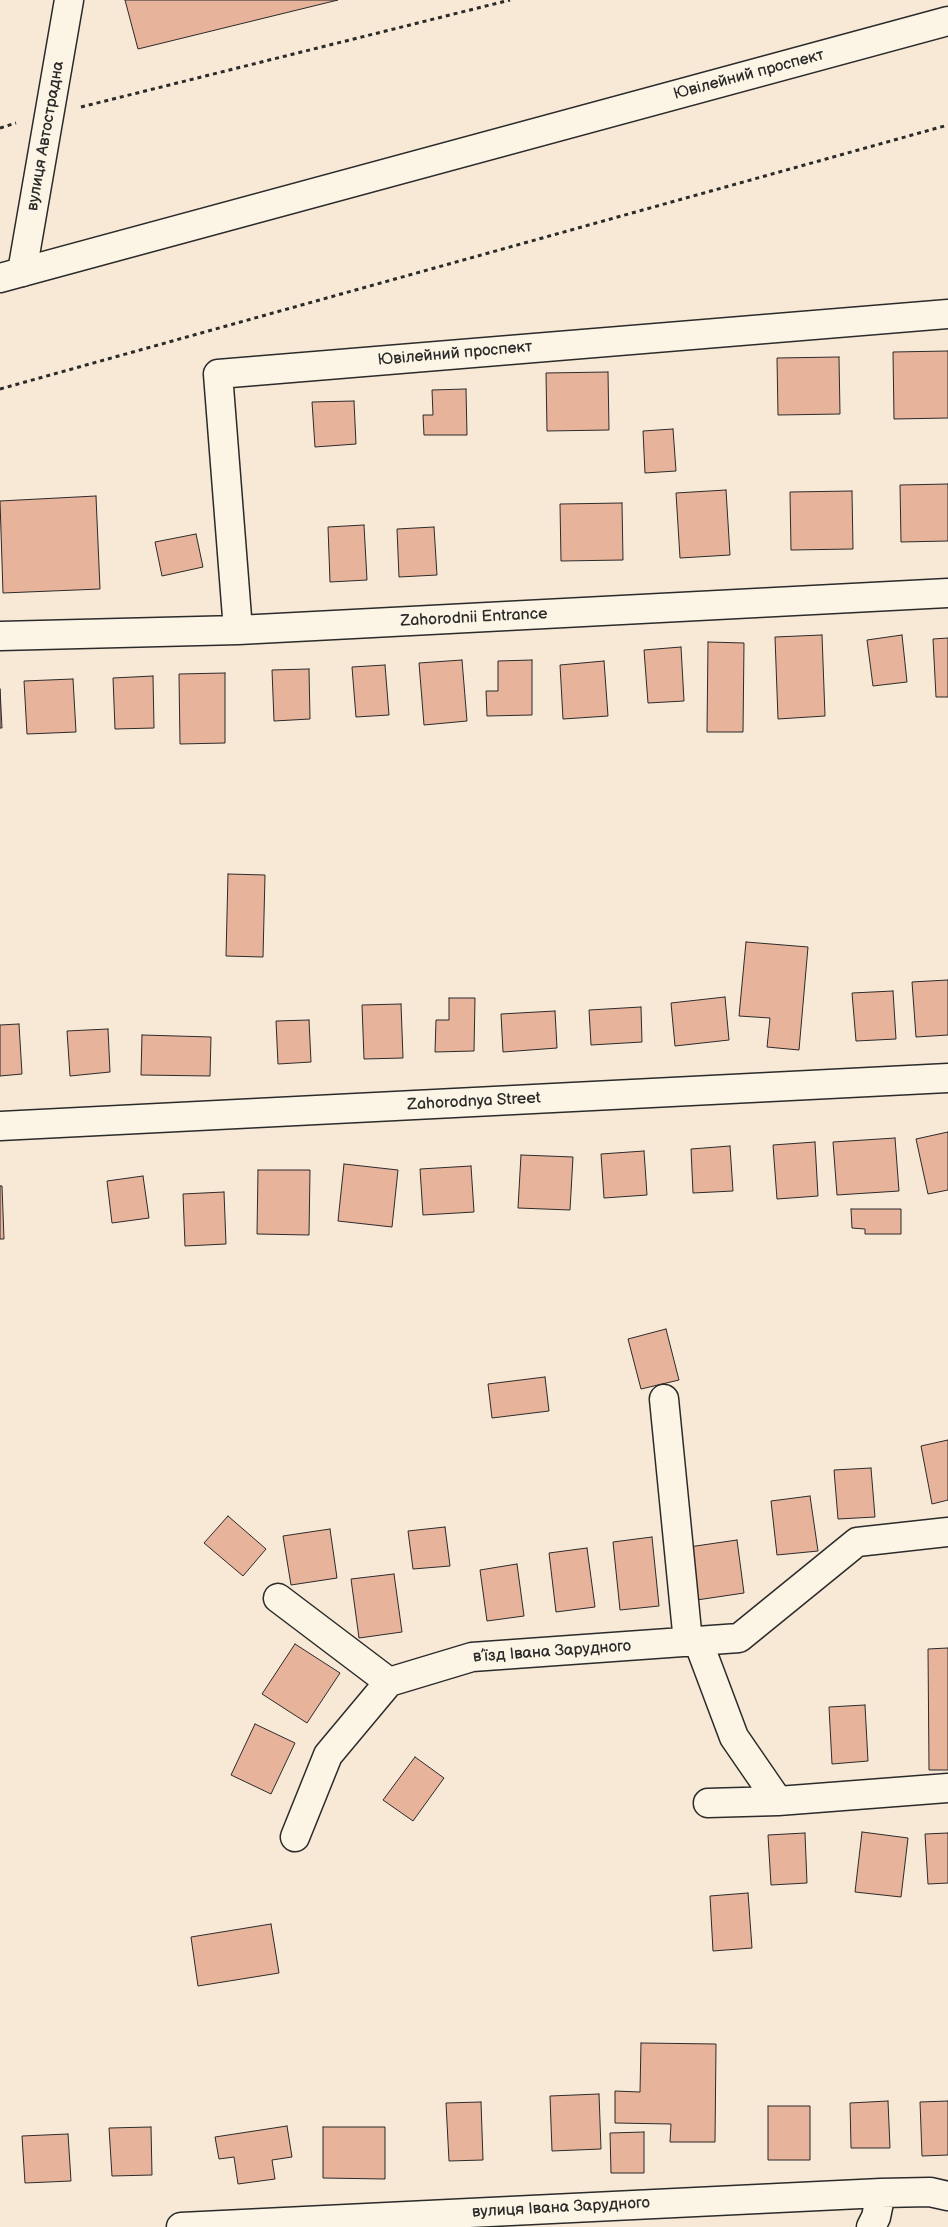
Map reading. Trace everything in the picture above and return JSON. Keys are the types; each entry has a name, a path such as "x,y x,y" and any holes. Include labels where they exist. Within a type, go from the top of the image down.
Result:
{"street":[{"name":"вулиця Автострадна","path":"11,275 50,115 69,0"},
{"name":"Ювілейний проспект","path":"11,275 948,21"},
{"name":"Ювілейний проспект","path":"238,630 218,374 948,314"},
{"name":"Zahorodnii Entrance","path":"0,636 238,630 948,593"},
{"name":"Zahorodnya Street","path":"0,1126 948,1078"},
{"path":"664,1399 693,1641 734,1737 778,1800"},
{"name":"в’їзд Івана Зарудного","path":"389,1682 472,1656 738,1638 856,1542 948,1532"},
{"path":"278,1598 389,1682 328,1755 295,1837"},
{"path":"708,1803 948,1788"},
{"name":"вулиця Івана Зарудного","path":"181,2227 881,2193 930,2192 948,2196"},
{"path":"870,2227 876,2217 881,2193"}],"path":[{"path":"0,128 510,0"},
{"path":"0,389 948,125"}],"building":[{"path":"125,0 338,0 138,49"},
{"path":"948,351 948,418 894,419 893,352"},
{"path":"839,357 840,414 778,415 777,358"},
{"path":"608,372 609,430 547,431 546,373"},
{"path":"466,389 467,435 424,435 423,415 433,415 432,390"},
{"path":"354,401 356,444 315,447 312,402"},
{"path":"673,429 676,471 645,473 643,431"},
{"path":"948,484 948,541 901,542 900,485"},
{"path":"726,490 730,555 680,558 676,493"},
{"path":"852,491 853,549 791,550 790,492"},
{"path":"96,496 100,589 3,593 0,501"},
{"path":"622,503 623,560 561,561 560,504"},
{"path":"364,525 367,580 330,582 328,527"},
{"path":"434,527 437,575 399,577 397,529"},
{"path":"196,534 203,567 162,576 155,542"},
{"path":"822,635 825,716 778,719 775,637"},
{"path":"902,635 907,682 873,686 867,640"},
{"path":"948,638 948,697 936,697 933,639"},
{"path":"708,642 744,643 743,732 707,732"},
{"path":"681,647 684,701 648,703 644,650"},
{"path":"462,660 467,721 424,725 419,663"},
{"path":"532,660 532,715 487,716 486,691 498,691 498,661"},
{"path":"604,661 608,716 563,719 560,665"},
{"path":"385,665 389,715 356,717 352,667"},
{"path":"309,669 310,719 274,721 272,670"},
{"path":"225,673 225,743 180,744 179,674"},
{"path":"153,676 154,728 115,729 113,678"},
{"path":"73,679 76,732 27,734 24,681"},
{"path":"0,689 2,728 0,728"},
{"path":"228,874 265,875 263,957 226,956"},
{"path":"746,942 808,947 799,1050 767,1047 770,1018 739,1016"},
{"path":"948,980 948,1035 916,1037 912,982"},
{"path":"893,991 896,1039 856,1041 852,993"},
{"path":"725,997 729,1040 675,1046 671,1003"},
{"path":"449,998 475,998 474,1051 435,1052 436,1020 449,1020"},
{"path":"401,1004 403,1058 364,1059 362,1005"},
{"path":"641,1007 642,1042 591,1045 589,1010"},
{"path":"555,1011 557,1048 503,1052 501,1014"},
{"path":"309,1020 311,1062 278,1064 276,1021"},
{"path":"19,1024 22,1074 0,1076 0,1025"},
{"path":"108,1029 110,1072 70,1076 67,1031"},
{"path":"142,1035 211,1037 210,1076 141,1075"},
{"path":"948,1132 948,1190 928,1194 916,1139"},
{"path":"895,1138 899,1191 837,1195 833,1142"},
{"path":"815,1142 818,1196 777,1199 773,1145"},
{"path":"730,1146 733,1191 693,1193 691,1149"},
{"path":"644,1151 647,1195 604,1198 601,1154"},
{"path":"521,1155 573,1157 570,1210 518,1208"},
{"path":"344,1164 398,1170 392,1227 338,1221"},
{"path":"471,1166 474,1212 423,1215 420,1169"},
{"path":"258,1170 310,1170 309,1235 257,1234"},
{"path":"143,1176 149,1218 112,1223 107,1181"},
{"path":"0,1186 2,1186 4,1239 0,1239"},
{"path":"224,1192 226,1244 185,1246 183,1194"},
{"path":"851,1209 901,1209 901,1234 865,1234 865,1229 852,1228"},
{"path":"666,1329 679,1380 641,1389 628,1339"},
{"path":"545,1377 549,1411 492,1418 488,1384"},
{"path":"948,1440 948,1500 932,1504 921,1446"},
{"path":"871,1468 875,1517 838,1519 834,1470"},
{"path":"810,1496 818,1551 777,1555 771,1501"},
{"path":"228,1516 266,1549 243,1576 204,1543"},
{"path":"445,1527 450,1566 413,1569 408,1531"},
{"path":"330,1529 337,1578 291,1585 283,1536"},
{"path":"652,1537 659,1606 620,1610 613,1542"},
{"path":"737,1540 744,1593 690,1601 682,1548"},
{"path":"587,1548 595,1607 556,1612 549,1553"},
{"path":"517,1564 524,1616 487,1621 480,1570"},
{"path":"394,1574 402,1632 359,1638 351,1579"},
{"path":"295,1644 340,1673 307,1723 262,1694"},
{"path":"948,1648 948,1770 929,1770 928,1649"},
{"path":"865,1705 868,1761 832,1764 829,1707"},
{"path":"255,1724 295,1743 271,1794 231,1775"},
{"path":"415,1757 444,1778 413,1821 383,1800"},
{"path":"862,1832 908,1838 901,1897 855,1892"},
{"path":"805,1833 807,1883 771,1885 768,1835"},
{"path":"948,1833 948,1883 928,1884 925,1834"},
{"path":"748,1893 752,1948 713,1951 710,1896"},
{"path":"271,1924 279,1973 198,1986 191,1937"},
{"path":"641,2043 716,2044 715,2142 670,2142 671,2124 615,2123 615,2091 640,2092"},
{"path":"599,2094 601,2149 552,2151 550,2096"},
{"path":"888,2101 890,2148 851,2148 850,2103"},
{"path":"948,2101 948,2155 922,2156 920,2102"},
{"path":"481,2102 483,2160 449,2161 446,2103"},
{"path":"768,2106 810,2106 810,2160 768,2160"},
{"path":"287,2126 292,2157 272,2160 275,2179 238,2184 234,2157 219,2159 215,2137"},
{"path":"151,2127 152,2175 112,2176 109,2128"},
{"path":"323,2127 385,2127 385,2179 323,2178"},
{"path":"644,2132 644,2173 611,2173 610,2133"},
{"path":"68,2134 71,2181 25,2183 22,2136"}]}
